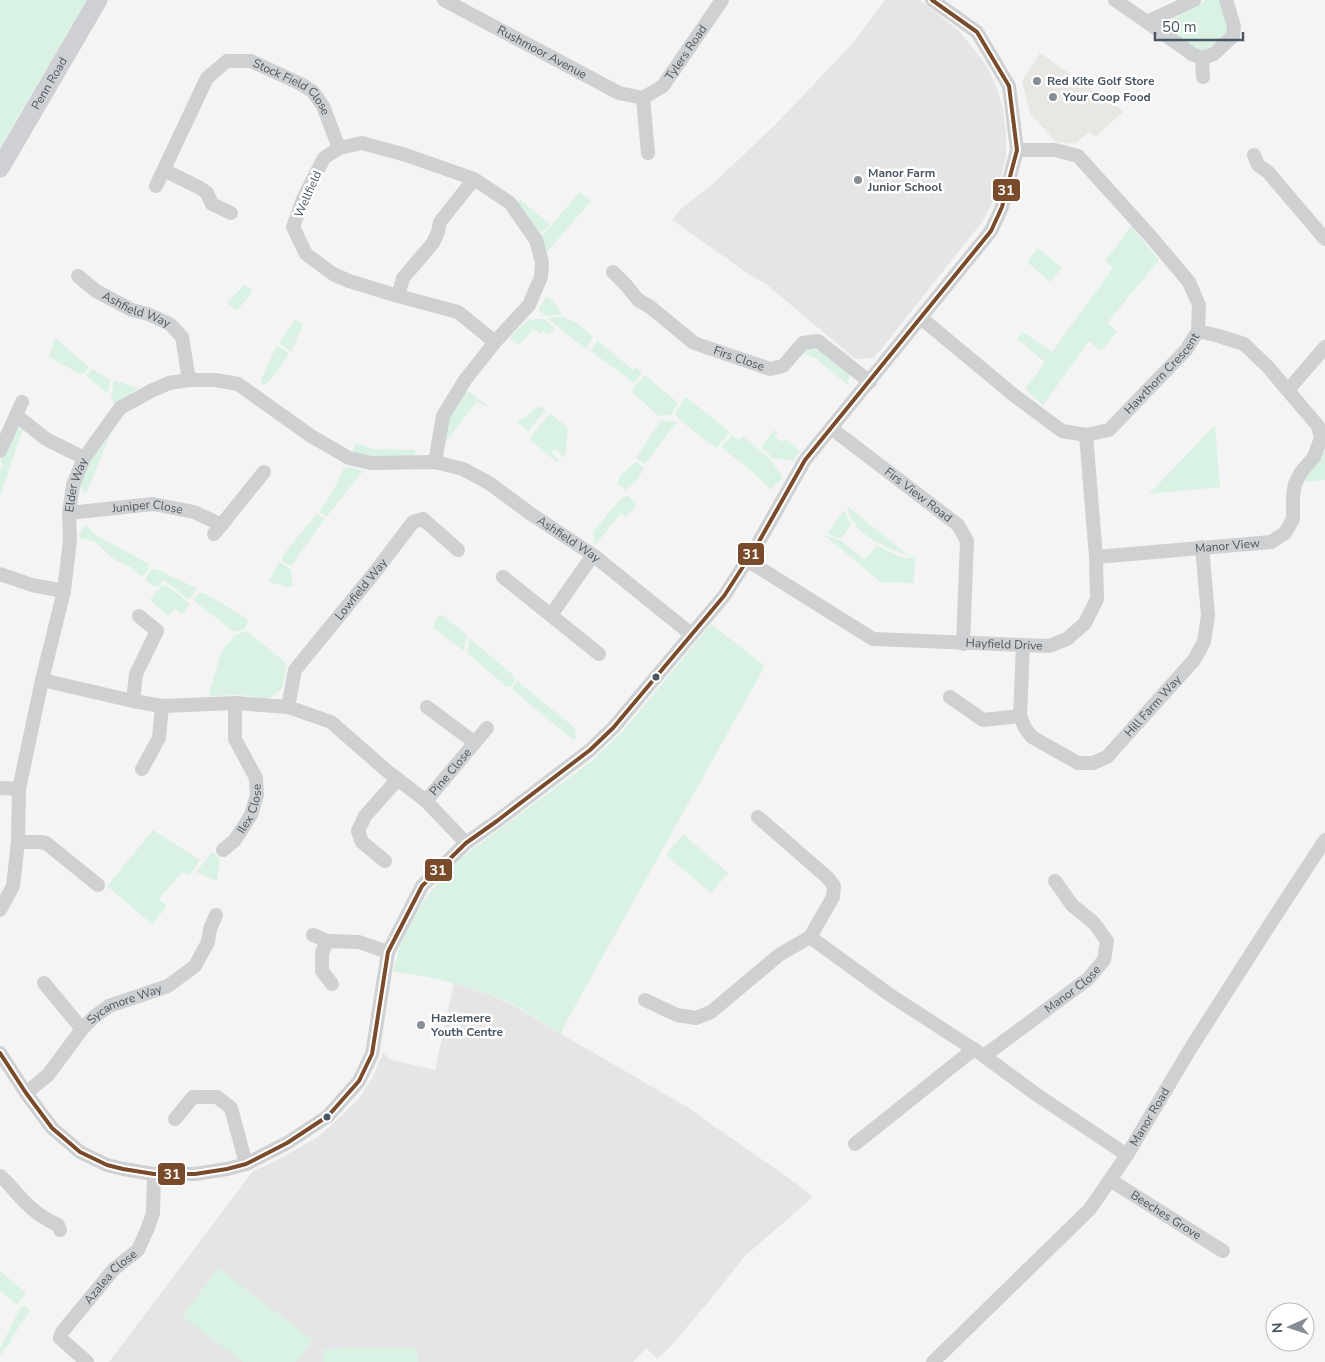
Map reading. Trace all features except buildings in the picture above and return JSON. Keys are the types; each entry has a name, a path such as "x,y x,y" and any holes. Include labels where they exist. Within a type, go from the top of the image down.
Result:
{"main road":[{"name":"Penn Road","path":"0,168 98,0"}],"street":[{"name":"Rushmoor Avenue","path":"444,0 619,93 643,98"},
{"name":"Tylers Road","path":"643,98 663,86 722,0"},
{"path":"0,1053 52,1128 80,1152 107,1165 154,1174 195,1174 246,1164 287,1143 328,1116 359,1081 372,1054 388,952 422,886 466,843 590,750 613,728 724,596 806,460 991,231 1002,207 1017,150 1009,86 977,32 932,0"},
{"path":"1115,0 1192,54 1202,58 1214,54 1233,36 1234,26 1226,0"},
{"path":"1147,22 1194,0"},
{"path":"1202,58 1203,77"},
{"name":"Stock Field Close","path":"156,186 207,78 227,61 251,61 303,85 313,92 323,106 339,148"},
{"path":"643,98 648,153"},
{"path":"339,148 362,143 406,155 474,179 510,203 536,240 542,262 541,277 529,305 495,342 465,380 443,416 436,462"},
{"name":"Wellfield","path":"339,148 324,158 302,199 293,227 306,254 333,274 349,281 458,312 495,342"},
{"name":"Hawthorn Crescent","path":"921,318 1015,396 1062,431 1086,435 1109,430 1186,350 1198,331 1200,305 1189,282 1078,156 1055,150 1017,150"},
{"path":"1254,155 1258,165 1268,172 1325,239"},
{"path":"164,170 200,188 207,193 212,204 231,213"},
{"path":"398,296 403,278 433,243 440,222 474,179"},
{"name":"Firs Close","path":"613,272 638,300 650,306 694,343 770,368 782,366 803,343 818,342 870,382"},
{"name":"Ashfield Way","path":"78,276 96,291 132,310 148,314 170,324 182,337 189,380"},
{"name":"Manor View","path":"1096,557 1271,542 1285,533 1293,518 1292,495 1295,484 1323,439 1318,426 1268,367 1244,344 1198,331"},
{"path":"1288,390 1325,347"},
{"name":"Elder Way","path":"0,910 13,886 18,842 19,789 42,680 64,591 70,540 69,514 73,485 84,458 120,408 151,391 169,384 189,380 215,380 238,384 311,436 349,458 371,463 436,462"},
{"path":"0,451 22,402"},
{"path":"17,416 46,439 84,458"},
{"name":"Firs View Road","path":"831,428 958,525 967,541 963,644"},
{"name":"Hayfield Drive","path":"747,560 873,639 1049,646 1067,639 1086,623 1097,599 1096,557 1086,435"},
{"name":"Ashfield Way","path":"436,462 463,469 489,483 531,514 593,555 692,634"},
{"name":"Juniper Close","path":"69,514 153,504 194,512 218,529 264,472"},
{"name":"Lowfield Way","path":"288,707 295,670 413,522 422,519 458,550"},
{"name":"Hill Farm Way","path":"1020,716 1025,728 1032,737 1078,763 1093,764 1107,757 1194,660 1204,642 1208,615 1202,547"},
{"path":"551,615 593,555"},
{"path":"0,574 32,585 64,591"},
{"path":"504,577 599,654"},
{"path":"133,701 136,674 157,631 139,616"},
{"path":"950,697 983,720 1020,716 1022,646"},
{"path":"42,680 162,706 234,703 288,707 332,722 426,801 466,843"},
{"name":"Ilex Close","path":"223,850 234,840 251,815 257,796 256,778 235,739 234,703"},
{"path":"142,769 159,738 162,706"},
{"name":"Pine Close","path":"427,707 474,742"},
{"name":"Pine Close","path":"426,801 487,728"},
{"path":"385,861 362,842 358,832 365,816 398,778"},
{"path":"0,788 19,789"},
{"path":"645,1000 676,1015 696,1018 711,1012 779,955 810,936 833,897 834,886 828,878 758,817"},
{"name":"Manor Road","path":"933,1362 1090,1208 1127,1155 1198,1038 1325,840"},
{"path":"18,842 40,842 46,844 98,885"},
{"name":"Manor Close","path":"855,1144 979,1053 1088,979 1104,960 1107,941 1094,923 1072,905 1055,881"},
{"name":"Sycamore Way","path":"26,1093 48,1075 94,1017 109,1006 168,986 194,966 208,942 210,929 216,915"},
{"path":"313,935 327,941 359,942 388,952"},
{"path":"810,936 890,995 979,1053 1037,1095 1127,1155"},
{"path":"327,941 322,953 322,971 332,984"},
{"path":"44,983 82,1030"},
{"path":"175,1119 193,1096 217,1097 231,1108 246,1164"},
{"name":"Azalea Close","path":"87,1362 60,1338 62,1332 114,1269 138,1250 152,1213 154,1174"},
{"path":"0,1176 9,1182 29,1206 46,1220 58,1225 60,1230"},
{"name":"Beeches Grove","path":"1110,1180 1223,1251"}],"shaded area":[{"name":"Manor Farm Junior School","path":"885,0 920,0 959,31 976,52 986,65 997,88 1003,109 1006,156 992,204 982,222 874,358 855,359 766,284 750,275 672,220 680,210 715,182 777,123 852,44"},
{"path":"1040,53 1123,112 1095,137 1089,132 1075,144 1056,142 1030,113 1022,81"},
{"path":"454,983 490,995 514,1006 687,1107 813,1197 744,1257 710,1300 669,1348 657,1359 646,1348 633,1362 109,1362 253,1171 319,1136 359,1098 372,1078 383,1053 391,1060 435,1070"}],"green space":[{"path":"0,0 87,0 0,148"},
{"path":"1206,0 1219,0 1222,2 1230,28 1226,38 1210,51 1194,51 1173,34 1171,18"},
{"path":"580,192 591,201 546,253 541,237"},
{"path":"519,199 550,224 539,235 518,203"},
{"path":"1131,226 1159,260 1107,323 1117,332 1101,351 1089,341 1043,405 1025,389 1045,362 1017,339 1023,332 1052,352 1113,268 1105,261"},
{"path":"1038,248 1062,268 1050,282 1027,262"},
{"path":"244,285 253,290 237,311 227,303"},
{"path":"546,296 553,301 562,314 546,316 538,310"},
{"path":"563,317 577,323 593,337 586,349 547,318"},
{"path":"295,319 303,324 291,352 279,343"},
{"path":"532,319 544,319 555,328 549,335 543,330 540,333 533,329 519,345 510,338 521,326"},
{"path":"55,338 89,367 85,373 78,373 49,357"},
{"path":"597,340 633,370 636,367 642,373 634,383 591,351"},
{"path":"278,346 289,354 277,372 265,385 262,384 261,380"},
{"path":"810,349 826,355 850,374 848,385 814,357 812,358 804,352"},
{"path":"92,369 110,380 109,391 106,392 86,376"},
{"path":"645,375 678,403 671,415 659,416 631,391"},
{"path":"114,380 138,388 116,404 111,395"},
{"path":"468,391 488,406 486,407 477,401 446,442 442,437 443,427 464,393"},
{"path":"686,397 730,432 716,448 680,420 675,413"},
{"path":"539,407 546,410 528,431 520,424 517,424 518,421"},
{"path":"550,413 568,428 565,458 555,449 551,453 559,460 558,463 529,439"},
{"path":"661,420 677,422 645,464 636,458"},
{"path":"1215,425 1220,487 1149,494"},
{"path":"18,428 23,429 0,496 2,456"},
{"path":"113,428 86,494 78,485 88,458"},
{"path":"774,430 777,433 775,437 782,442 785,439 800,451 793,461 773,458 761,447"},
{"path":"732,435 739,440 743,436 771,460 783,478 771,490 755,474 721,447"},
{"path":"355,443 375,449 416,450 414,456 391,459 352,454"},
{"path":"1325,450 1325,480 1304,482 1320,459"},
{"path":"636,462 644,468 638,479 625,490 617,483 622,474"},
{"path":"349,467 363,471 327,516 319,512 332,493 344,468"},
{"path":"628,496 637,504 626,517 621,513 595,545 593,532 621,498"},
{"path":"847,506 909,556 871,539 856,525 850,516"},
{"path":"844,510 851,525 841,538 827,534"},
{"path":"317,514 324,519 293,564 288,565 281,559"},
{"path":"85,525 96,535 149,564 144,575 141,576 129,566 115,560 94,541 79,537"},
{"path":"824,535 842,541 863,559 877,546 903,558 915,557 914,583 881,582"},
{"path":"278,563 282,563 291,570 293,586 288,587 269,582"},
{"path":"152,569 156,569 196,588 196,590 190,598 187,598 164,580 159,586 153,586 146,581 146,577"},
{"path":"166,585 189,603 189,606 182,614 175,608 168,616 150,600 162,586"},
{"path":"200,593 204,593 246,618 248,621 245,629 234,632 193,600"},
{"path":"442,615 467,635 464,651 433,627 438,616"},
{"path":"711,624 765,666 564,1026 562,1034 514,1005 485,993 439,979 393,972 400,944 416,911 440,880 462,857 593,760 624,730"},
{"path":"247,631 286,663 282,689 268,699 241,695 211,696 209,694 221,652 235,635"},
{"path":"469,638 512,674 515,679 512,686 507,687 467,653"},
{"path":"517,681 575,728 576,739 573,740 512,689"},
{"path":"153,830 200,860 190,875 182,872 159,899 167,906 152,924 107,886"},
{"path":"683,834 728,873 711,893 666,855"},
{"path":"212,852 220,858 217,881 196,872"},
{"path":"218,1268 313,1340 296,1362 243,1362 182,1316"},
{"path":"0,1271 26,1293 18,1304 14,1303 0,1291"},
{"path":"21,1306 31,1310 0,1355 0,1349"},
{"path":"417,1348 418,1362 323,1362 323,1349"}],"transit line":[{"name":"31","path":"0,1053 52,1128 80,1152 107,1165 154,1174 195,1174 246,1164 287,1143 328,1116 359,1081 372,1054 388,952 422,886 466,843 590,750 613,728 724,596 757,545 805,460 991,231 1002,207 1017,150 1009,86 977,32 932,0"}],"place":[{"name":"Red Kite Golf Store","path":"1037,81"},
{"name":"Your Coop Food","path":"1053,97"},
{"name":"Manor Farm Junior School","path":"858,180"},
{"name":"Hazlemere Youth Centre","path":"421,1025"}]}
